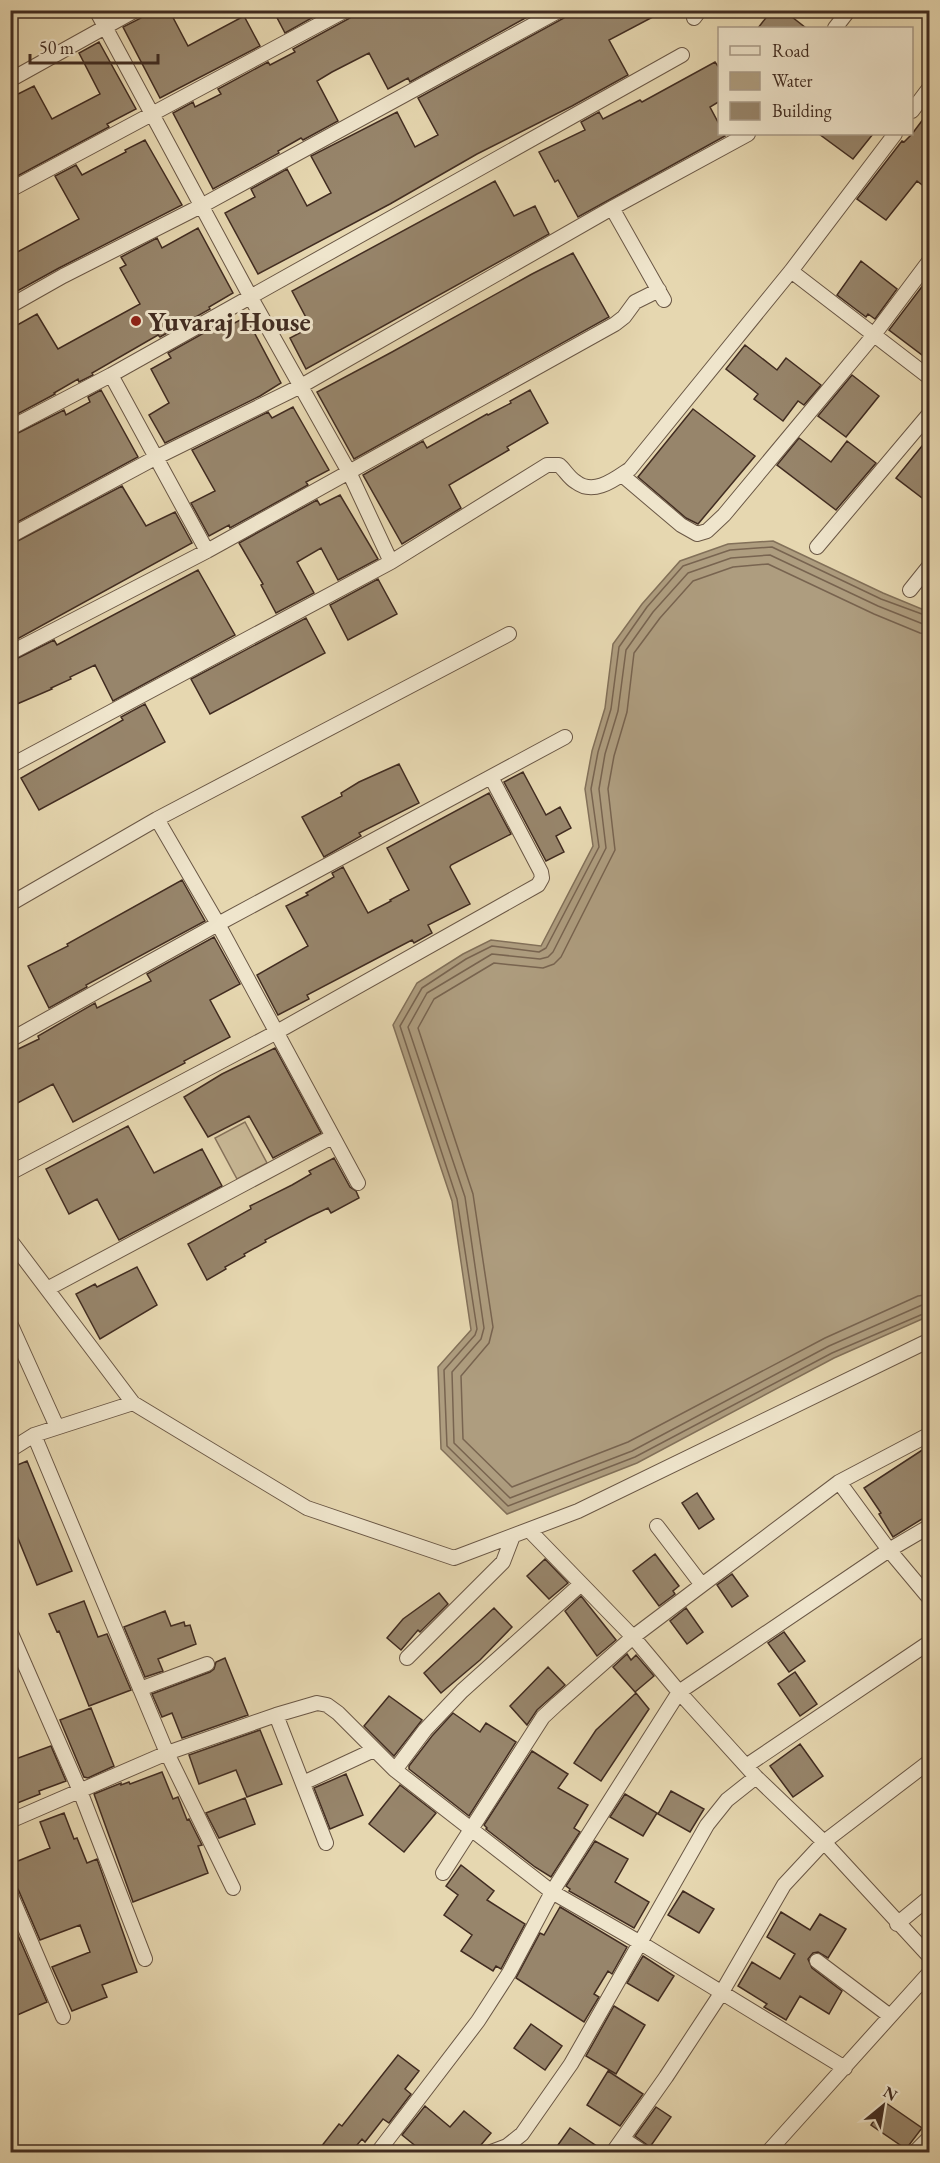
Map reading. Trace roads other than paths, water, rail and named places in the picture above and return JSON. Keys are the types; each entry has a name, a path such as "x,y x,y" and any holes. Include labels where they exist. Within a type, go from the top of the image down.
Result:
{"street":[{"path":"96,10 250,296 349,472 391,562"},
{"path":"10,80 136,10"},
{"path":"10,190 346,10"},
{"path":"10,306 63,276 202,205 560,10"},
{"path":"836,27 849,10"},
{"path":"10,428 111,375 682,55"},
{"path":"913,110 930,87"},
{"path":"10,536 155,458 301,386 612,208 746,135"},
{"path":"10,766 391,562 547,465 559,465 574,481 592,488 603,486 630,470 791,271 894,135"},
{"path":"10,653 207,551 615,324 624,317 635,302 661,295 612,208"},
{"path":"622,475 681,525 697,534 707,531 724,515 873,336 930,261"},
{"path":"791,271 930,378"},
{"path":"111,375 207,551"},
{"path":"817,547 930,413"},
{"path":"910,590 930,565"},
{"path":"10,904 158,819 509,634"},
{"path":"10,1040 218,924 565,736"},
{"path":"10,1173 275,1033 541,882 541,872 491,777"},
{"path":"158,819 218,924 358,1183"},
{"path":"47,1289 332,1137"},
{"path":"10,1240 133,1403 307,1508 454,1558 578,1512 930,1340"},
{"path":"10,1323 57,1427"},
{"path":"10,1450 34,1435 133,1403"},
{"path":"443,1873 543,1717 633,1637 839,1482 930,1434"},
{"path":"34,1435 167,1753 233,1888"},
{"path":"839,1482 889,1550 930,1599"},
{"path":"657,1526 702,1585"},
{"path":"378,2152 478,2021 509,1973 552,1892 679,1692 889,1550 930,1526"},
{"path":"529,1530 633,1637 756,1778 824,1842 897,1924 930,1957"},
{"path":"407,1658 503,1562 513,1536"},
{"path":"395,1770 425,1730 462,1690 581,1584"},
{"path":"10,1631 80,1791 146,1959"},
{"path":"746,1766 930,1642"},
{"path":"140,1689 207,1664"},
{"path":"10,1821 167,1753 276,1715 317,1703 327,1705 338,1713 395,1770 552,1892 639,1942 845,2068"},
{"path":"276,1715 326,1842"},
{"path":"303,1783 374,1750"},
{"path":"613,2152 722,1992 784,1885 824,1842 930,1761"},
{"path":"491,2152 507,2146 522,2134 571,2064 707,1825 727,1800 756,1778"},
{"path":"10,1893 63,2017"},
{"path":"897,1924 930,1897"},
{"path":"817,1961 890,2016"},
{"path":"768,2152 930,1971"},
{"path":"915,2152 930,2137"},
{"path":"623,2139 643,2152"}],"water":[{"path":"773,541 929,612 929,1316 834,1358 637,1463 507,1514 441,1449 438,1367 471,1330 452,1201 393,1025 417,983 463,954 491,940 541,946 593,846 585,789 592,751 605,708 613,644 642,604 680,561 728,544"}],"place":[{"name":"Yuvaraj House","path":"136,321"}]}
